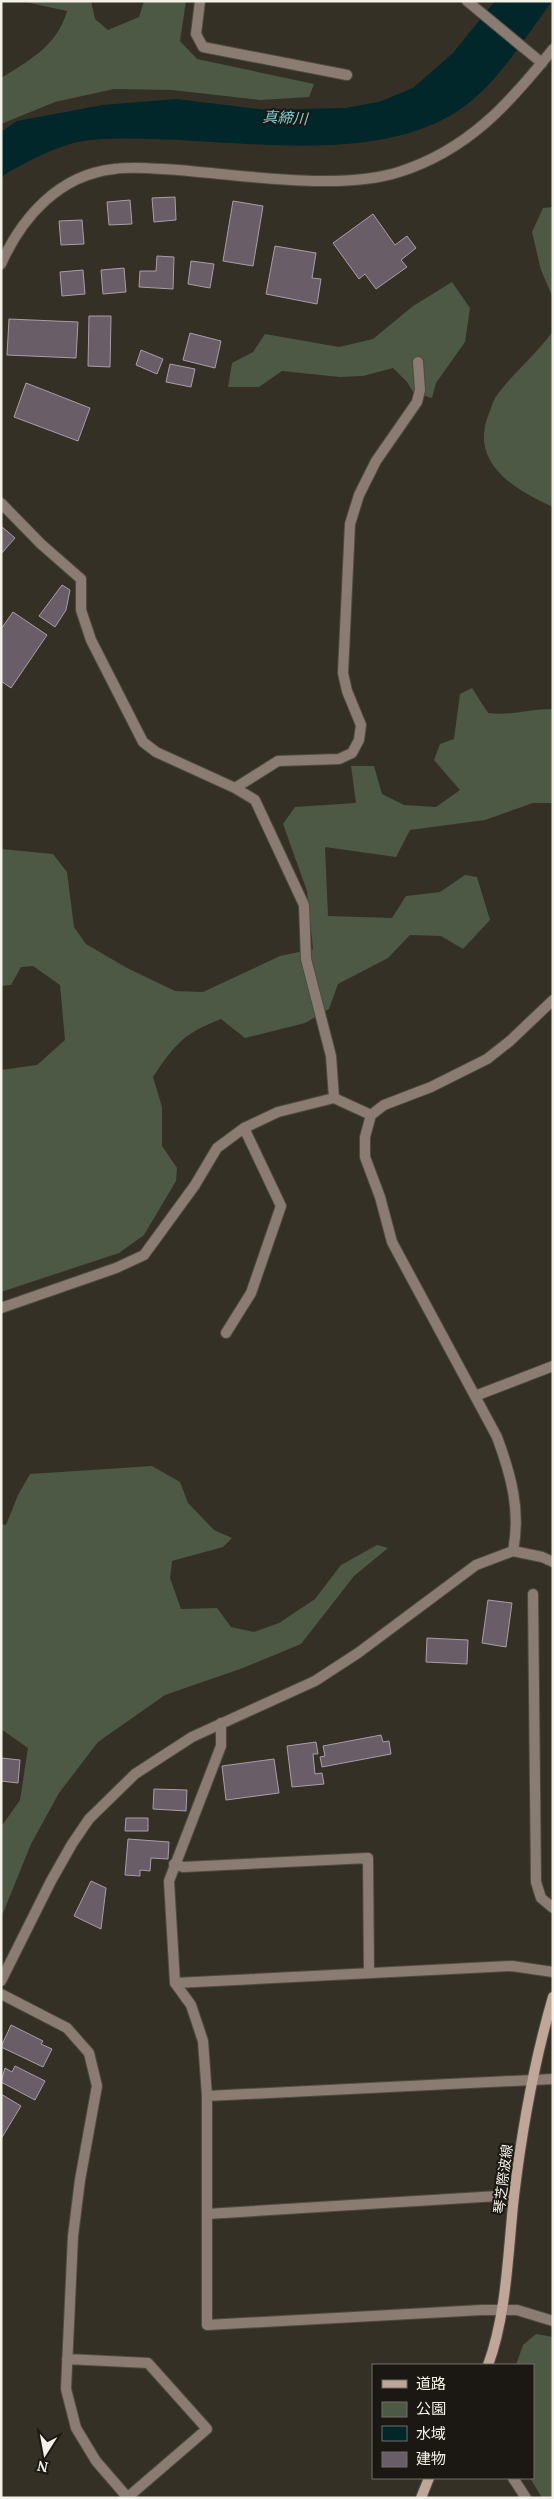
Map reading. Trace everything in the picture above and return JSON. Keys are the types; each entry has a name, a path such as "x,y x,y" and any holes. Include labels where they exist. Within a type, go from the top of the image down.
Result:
{"main road":[{"name":"琴芝際波線","path":"488,2364 500,2310 514,2196 532,2079 553,1997"},
{"path":"421,2498 429,2479"}],"street":[{"path":"200,1 196,34 203,47 347,74"},
{"path":"469,2 542,63"},
{"path":"1,264 12,238 31,213 54,194 79,179 113,169 149,168 357,180 398,172 435,158 468,139 500,109 553,49"},
{"path":"235,788 278,761 339,759 352,753 359,740 361,725 347,691 343,673 350,524 359,496 376,461 417,402 420,390 418,362"},
{"path":"1,504 41,544 81,579 81,610 91,640 143,742 156,752 235,788 255,800 304,905 306,959 331,1056 334,1098"},
{"path":"513,1551 517,1516 509,1470 497,1437 392,1242 380,1197 365,1157 365,1137 371,1115 384,1105 431,1087 487,1059 510,1041 553,1000"},
{"path":"1,1308 116,1268 144,1255 194,1185 217,1148 244,1128 278,1112 334,1098 371,1115"},
{"path":"226,1333 251,1293 281,1206 244,1128"},
{"path":"475,1396 553,1366"},
{"path":"1,1981 51,1881 90,1819 135,1774 167,1752 221,1723 315,1681 358,1653 462,1574 493,1557 513,1551 542,1557 553,1562"},
{"path":"533,1594 536,1882 541,1898 553,1908"},
{"path":"221,1723 221,1746 169,1881 175,1983 191,2005 203,2041 207,2096 207,2325 500,2310 517,2310 553,2321"},
{"path":"174,1864 183,1868 368,1858 369,1973"},
{"path":"175,1983 512,1966 553,1972"},
{"path":"1,1994 67,2028 89,2053 97,2086 80,2180 74,2227 67,2359 66,2388 76,2428 96,2461 128,2498 207,2429 148,2363 67,2359"},
{"path":"207,2096 553,2079"},
{"path":"207,2214 514,2196"},
{"path":"514,2479 526,2498"}],"green space":[{"path":"21,1 91,1 95,19 108,30 139,17 144,1 186,1 180,41 197,59 314,84 309,97 260,100 172,90 114,89 55,102 1,124 1,78 32,58 49,43 57,34 67,11"},
{"path":"553,207 553,298 541,270 532,232 543,208"},
{"path":"452,282 470,308 465,342 436,383 432,398 413,392 407,382 393,368 363,376 340,377 282,371 259,387 228,387 232,363 253,352 265,334 339,347 373,339 413,306"},
{"path":"553,331 553,507 524,492 500,473 491,461 485,448 484,433 488,416 496,397"},
{"path":"472,688 488,713 504,714 553,709 553,803 533,803 485,820 410,830 396,857 325,847 328,916 392,918 406,896 440,892 465,875 477,877 490,920 463,949 441,936 410,935 388,958 338,984 329,1009 305,1023 245,1038 221,1019 208,1024 181,1041 153,1077 162,1107 162,1146 177,1168 176,1181 144,1235 119,1253 1,1292 1,1070 37,1065 65,1040 60,985 33,966 21,967 11,985 1,986 1,849 53,854 67,872 74,927 86,944 127,968 175,991 203,992 280,956 313,949 307,891 283,824 295,807 356,803 351,766 374,766 382,794 404,805 436,807 460,790 434,760 440,744 454,739 460,694"},
{"path":"152,1466 180,1482 188,1503 214,1530 232,1538 223,1547 172,1561 170,1578 181,1609 217,1608 231,1627 254,1632 279,1623 315,1599 341,1565 377,1545 388,1548 354,1576 301,1644 243,1668 165,1695 98,1742 59,1793 31,1844 1,1918 1,1827 20,1800 28,1748 1,1729 1,1524 6,1525 18,1495 30,1474"},
{"path":"536,2334 553,2337 553,2498 542,2498 531,2479 534,2479 534,2364 516,2364 523,2345"}],"water":[{"name":"真締川","path":"495,1 552,1 511,58 475,98 462,108 423,128 380,140 332,145 282,145 135,139 91,140 57,148 4,175 1,180 1,132 17,121 103,105 176,99 267,110 345,108 379,102 413,88 453,53"}],"building":[{"path":"175,197 176,220 154,222 152,198"},
{"path":"130,200 132,224 109,225 107,202"},
{"path":"233,201 263,206 253,266 223,261"},
{"path":"373,214 395,245 407,236 416,248 401,260 407,267 376,289 365,274 359,279 333,243"},
{"path":"82,220 84,244 61,245 59,221"},
{"path":"275,246 316,253 312,278 321,279 317,304 266,294"},
{"path":"157,256 174,257 173,289 139,287 140,271 156,271"},
{"path":"191,261 214,264 210,288 188,284"},
{"path":"124,268 126,292 103,294 101,270"},
{"path":"83,270 85,294 62,296 60,272"},
{"path":"89,316 111,316 110,367 88,366"},
{"path":"9,319 78,322 76,358 7,355"},
{"path":"190,333 221,341 215,368 183,360"},
{"path":"141,350 163,359 157,374 136,365"},
{"path":"170,364 195,369 191,387 166,382"},
{"path":"26,383 90,408 78,441 14,417"},
{"path":"1,526 15,538 1,554"},
{"path":"62,585 70,590 66,610 55,627 39,616"},
{"path":"13,612 47,635 11,688 1,681 1,629"},
{"path":"488,1600 512,1603 506,1647 482,1643"},
{"path":"427,1638 468,1640 467,1664 426,1662"},
{"path":"381,1735 383,1742 389,1741 391,1754 322,1767 320,1757 325,1756 323,1746"},
{"path":"316,1742 318,1754 313,1754 315,1774 322,1773 324,1784 292,1787 287,1746"},
{"path":"1,1758 20,1760 18,1783 1,1781"},
{"path":"274,1759 279,1793 226,1800 222,1766"},
{"path":"154,1789 187,1790 186,1811 153,1809"},
{"path":"126,1818 148,1818 148,1831 125,1831"},
{"path":"128,1839 169,1842 168,1859 151,1858 150,1871 140,1870 140,1876 125,1875"},
{"path":"91,1881 106,1888 101,1929 74,1916"},
{"path":"11,2025 43,2041 41,2044 52,2049 43,2067 1,2047"},
{"path":"15,2066 45,2081 35,2100 1,2082 5,2068 12,2072"},
{"path":"1,2094 21,2106 1,2139"}]}
